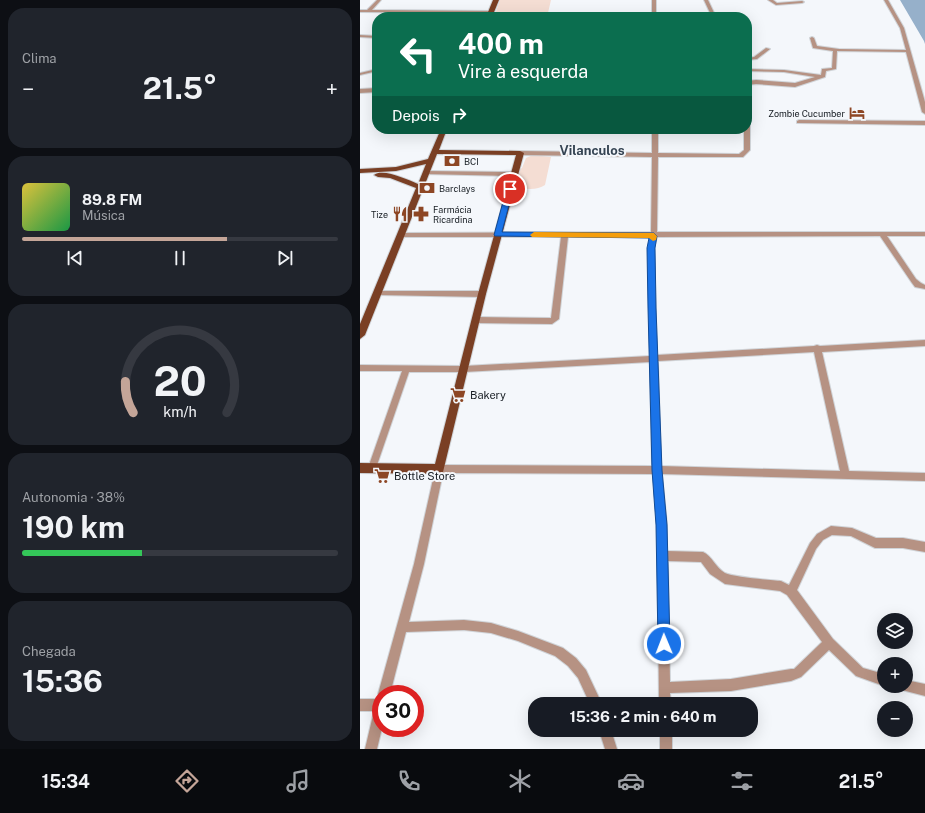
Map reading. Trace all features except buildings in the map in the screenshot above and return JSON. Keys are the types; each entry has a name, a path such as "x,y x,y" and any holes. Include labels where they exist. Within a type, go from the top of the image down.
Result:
{"main road":[{"path":"491,12 496,0"},
{"path":"360,335 442,134"},
{"path":"360,170 396,169 433,156 520,153 482,294 439,469 360,468"},
{"path":"360,174 391,176 420,187"}],"street":[{"path":"368,11 379,0"},
{"path":"654,0 654,12"},
{"path":"706,0 712,12"},
{"path":"770,0 776,4 802,2"},
{"path":"886,0 902,28 925,112"},
{"path":"360,11 398,12"},
{"path":"360,36 372,36"},
{"path":"812,38 815,47 835,50 909,51"},
{"path":"752,58 768,49"},
{"path":"823,76 824,70 834,70 835,50"},
{"path":"360,71 372,70"},
{"path":"752,70 784,71 823,76"},
{"path":"360,74 372,71"},
{"path":"752,82 795,85 823,76"},
{"path":"360,92 372,91"},
{"path":"799,122 925,123"},
{"path":"655,134 654,236 651,248 657,470 662,525 665,697"},
{"path":"520,153 741,156 747,150 747,134"},
{"path":"426,174 514,174"},
{"path":"882,234 914,281 918,285 925,287"},
{"path":"401,235 654,236 925,234"},
{"path":"476,320 552,321 555,319 565,235"},
{"path":"378,293 482,294"},
{"path":"360,368 406,370 464,369 925,343"},
{"path":"817,348 845,475"},
{"path":"372,468 406,370"},
{"path":"387,685 419,564 439,469 657,470 925,477"},
{"path":"791,591 813,546 820,537 831,530 852,532 876,543 903,543 925,547"},
{"path":"662,556 702,557 714,571 725,579 781,586 791,591 829,643 860,672 877,678"},
{"path":"403,627 464,625 491,628 532,641 559,652 572,662 582,674 593,697"},
{"path":"664,688 731,685 791,676 829,643"},
{"path":"913,687 925,690"},
{"path":"360,705 372,706"},
{"path":"371,749 374,737"},
{"path":"607,737 611,749"},
{"path":"666,737 666,749"}],"shaded area":[{"path":"500,0 551,0 548,12 496,12"},
{"path":"533,155 551,157 545,185 534,189 527,189 517,184 520,176 518,174 519,169 522,168 526,158"}],"water":[{"path":"900,0 925,0 925,44 924,41"}],"slow traffic":[{"path":"534,235 654,236 653,239"}],"place":[{"name":"Zombie Cucumber","path":"857,113"},
{"name":"BCI","path":"452,161"},
{"name":"Barclays","path":"427,188"},
{"name":"Tize","path":"400,214"},
{"name":"Farmácia Ricardina","path":"421,214"},
{"name":"Bakery","path":"458,395"},
{"name":"Bottle Store","path":"382,476"}],"district":[{"name":"Vilanculos","path":"592,150"}],"route":[{"path":"510,189 498,235 654,236 651,248 652,308 657,470 662,525 664,644"}]}
